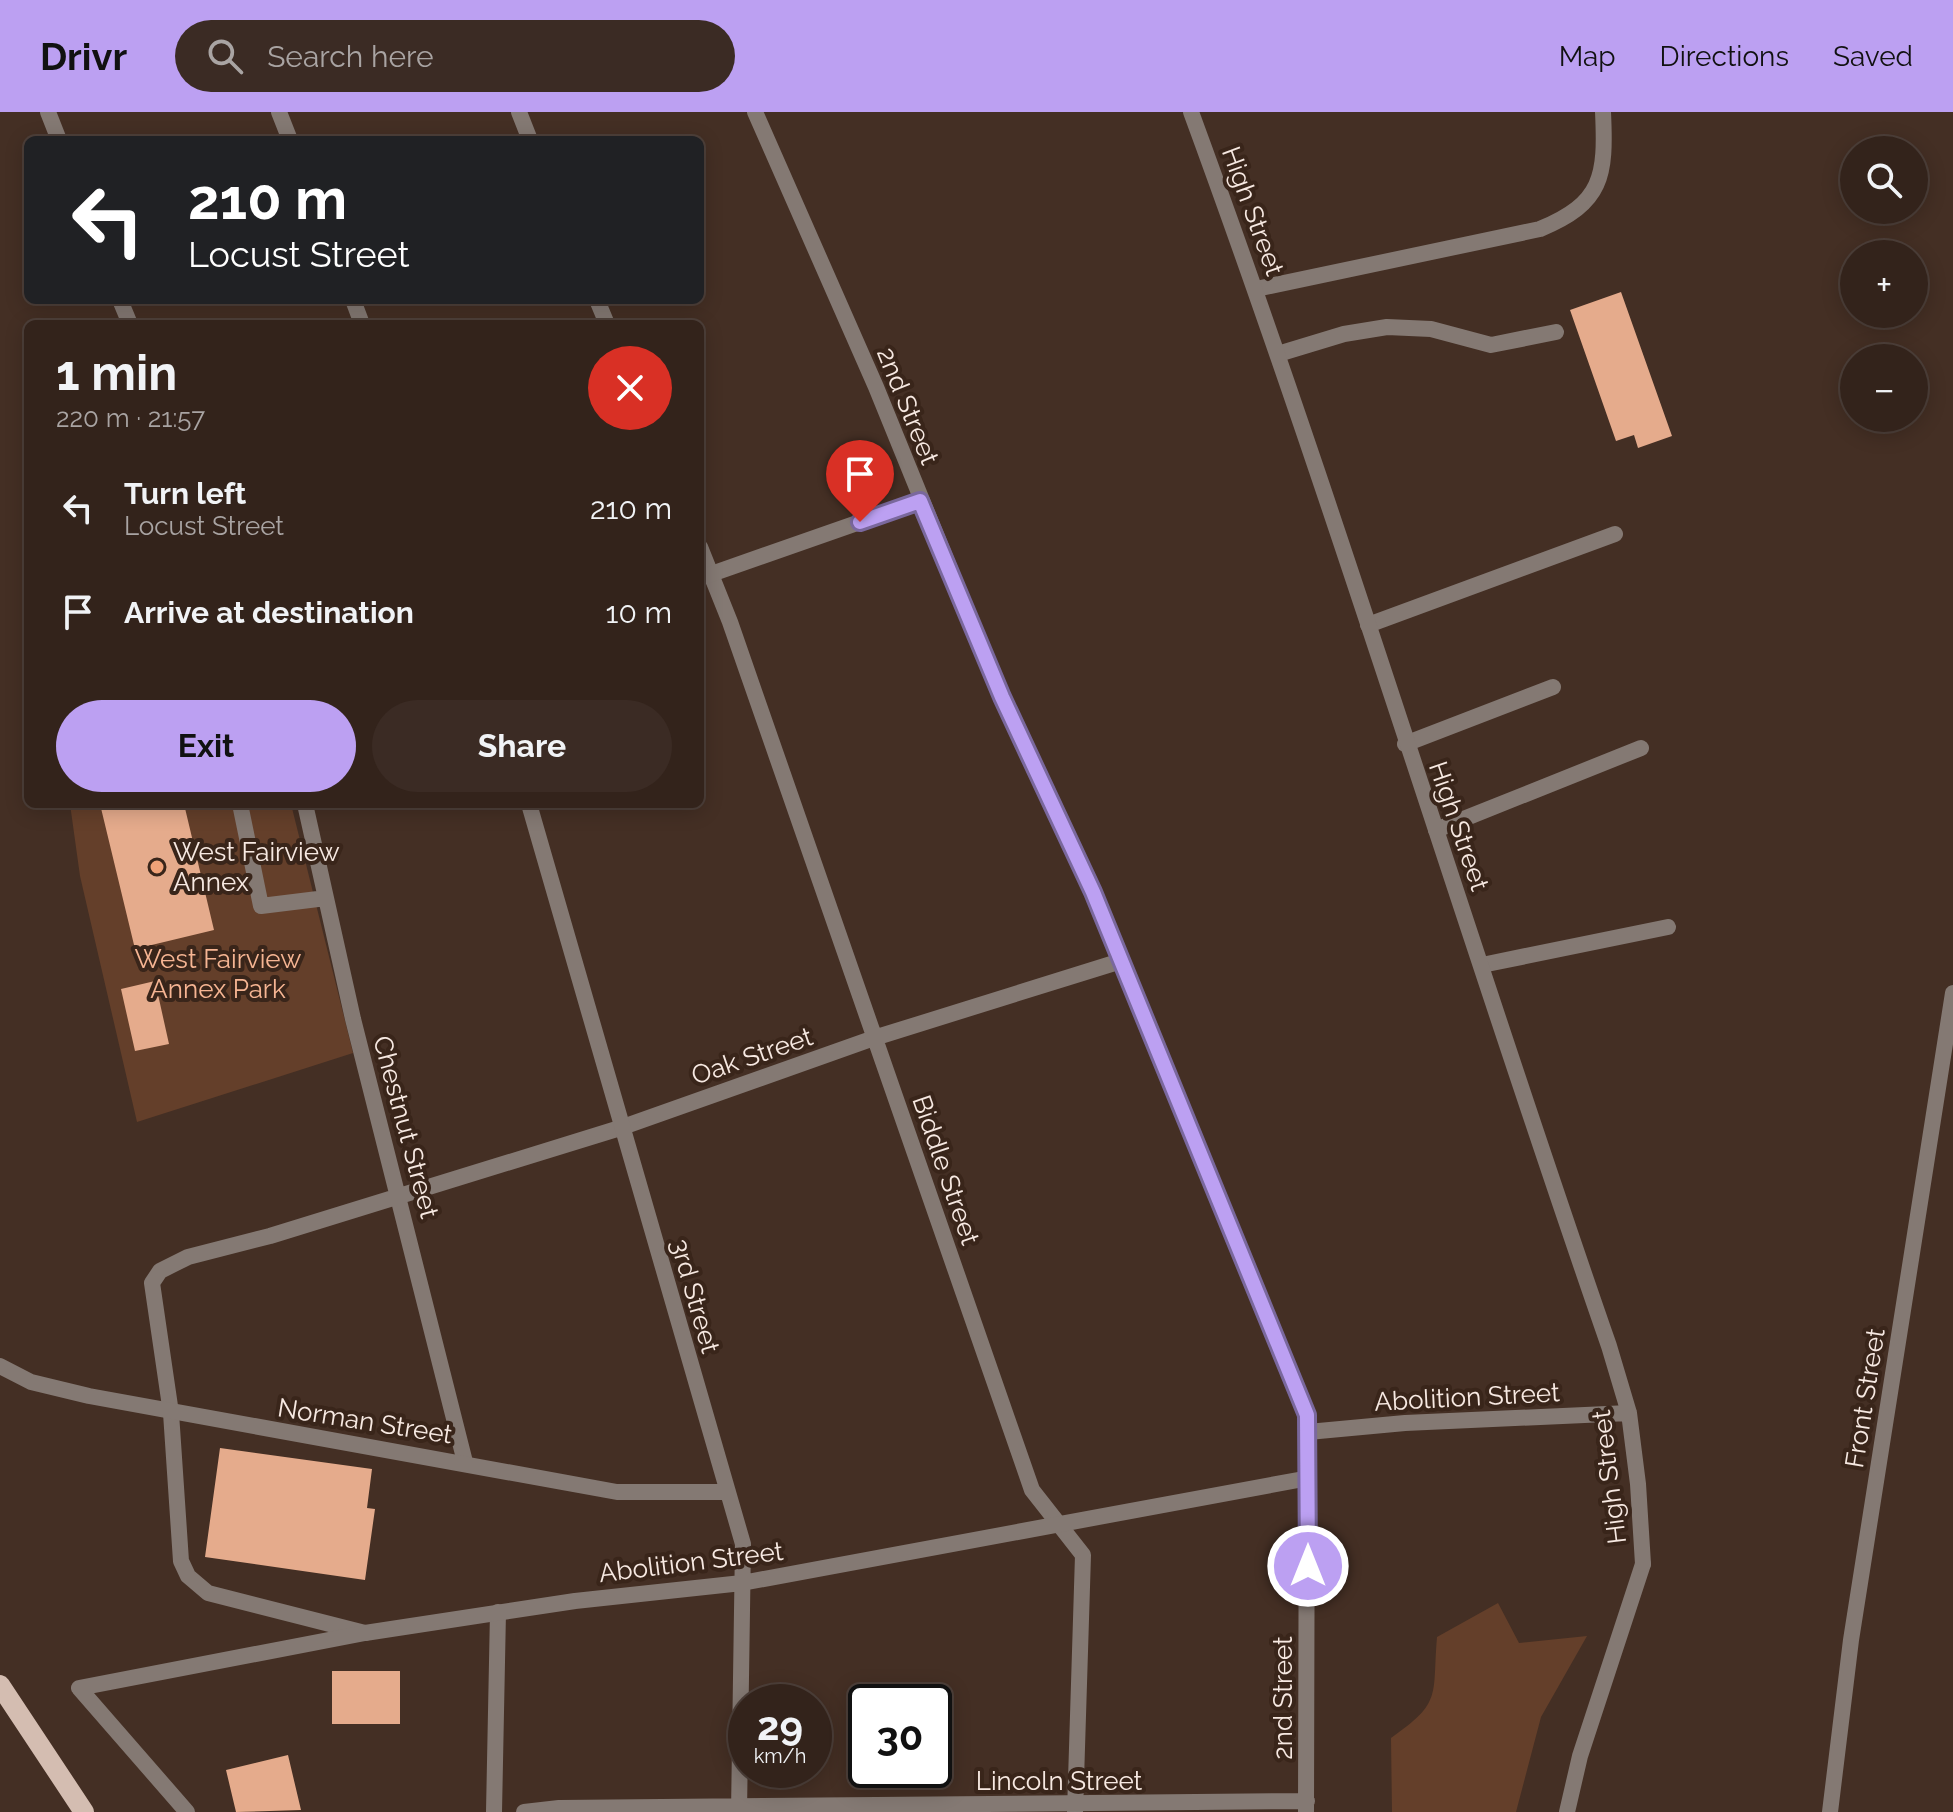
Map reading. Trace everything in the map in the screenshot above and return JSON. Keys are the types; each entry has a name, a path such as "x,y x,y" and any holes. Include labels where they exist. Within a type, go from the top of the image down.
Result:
{"main road":[{"path":"3,1690 84,1812"}],"street":[{"path":"48,112 57,136"},
{"path":"279,112 288,136"},
{"path":"519,112 528,136"},
{"name":"2nd Street","path":"755,112 876,387 1002,697 1093,892 1307,1415 1306,1807"},
{"name":"High Street","path":"1191,112 1278,354 1629,1413 1643,1564 1580,1756 1567,1812"},
{"path":"1256,289 1540,229 1571,216 1589,198 1599,178 1605,149 1603,112"},
{"path":"1278,354 1344,334 1387,327 1431,329 1491,345 1556,332"},
{"path":"706,576 920,501"},
{"path":"1368,625 1615,534"},
{"name":"Biddle Street","path":"706,576 874,1038 1032,1490 1083,1555 1075,1809"},
{"path":"1405,744 1553,687"},
{"path":"1436,830 1641,748"},
{"path":"241,808 261,906 326,898"},
{"name":"Chestnut Street","path":"306,808 353,1019 465,1462"},
{"name":"3rd Street","path":"530,808 620,1128 743,1544 739,1809"},
{"path":"1482,965 1668,927"},
{"name":"Oak Street","path":"365,1633 208,1593 188,1576 181,1561 171,1413 152,1283 160,1271 222,1246 400,1197 620,1128 874,1038 1121,961"},
{"name":"Front Street","path":"1830,1812 1851,1640 1953,993"},
{"name":"Norman Street","path":"0,1366 31,1382 171,1413 465,1462 617,1492 728,1492"},
{"name":"Abolition Street","path":"1308,1432 1405,1423 1629,1413"},
{"name":"Abolition Street","path":"187,1812 79,1688 365,1633 498,1612 742,1583 1309,1478"},
{"path":"494,1812 498,1612"},
{"name":"Lincoln Street","path":"524,1812 559,1808 1306,1807"}],"green space":[{"name":"West Fairview Annex Park","path":"71,808 292,808 353,1053 137,1122 80,876"},
{"path":"1498,1603 1519,1643 1587,1636 1541,1717 1516,1812 1392,1812 1391,1738 1419,1715 1432,1696 1437,1637"}],"building":[{"path":"1621,292 1672,436 1638,448 1634,435 1616,441 1570,310"},
{"name":"West Fairview Annex","path":"101,808 185,808 214,930 135,949"},
{"path":"155,981 169,1044 135,1051 121,989"},
{"path":"220,1448 372,1469 367,1508 375,1509 365,1580 205,1557"},
{"path":"332,1671 400,1671 400,1724 332,1724"},
{"path":"288,1755 301,1810 236,1812 226,1770"}],"place":[{"name":"West Fairview Annex","path":"157,867"}],"route":[{"path":"860,522 920,501 1002,697 1093,892 1307,1415 1308,1566"}]}
